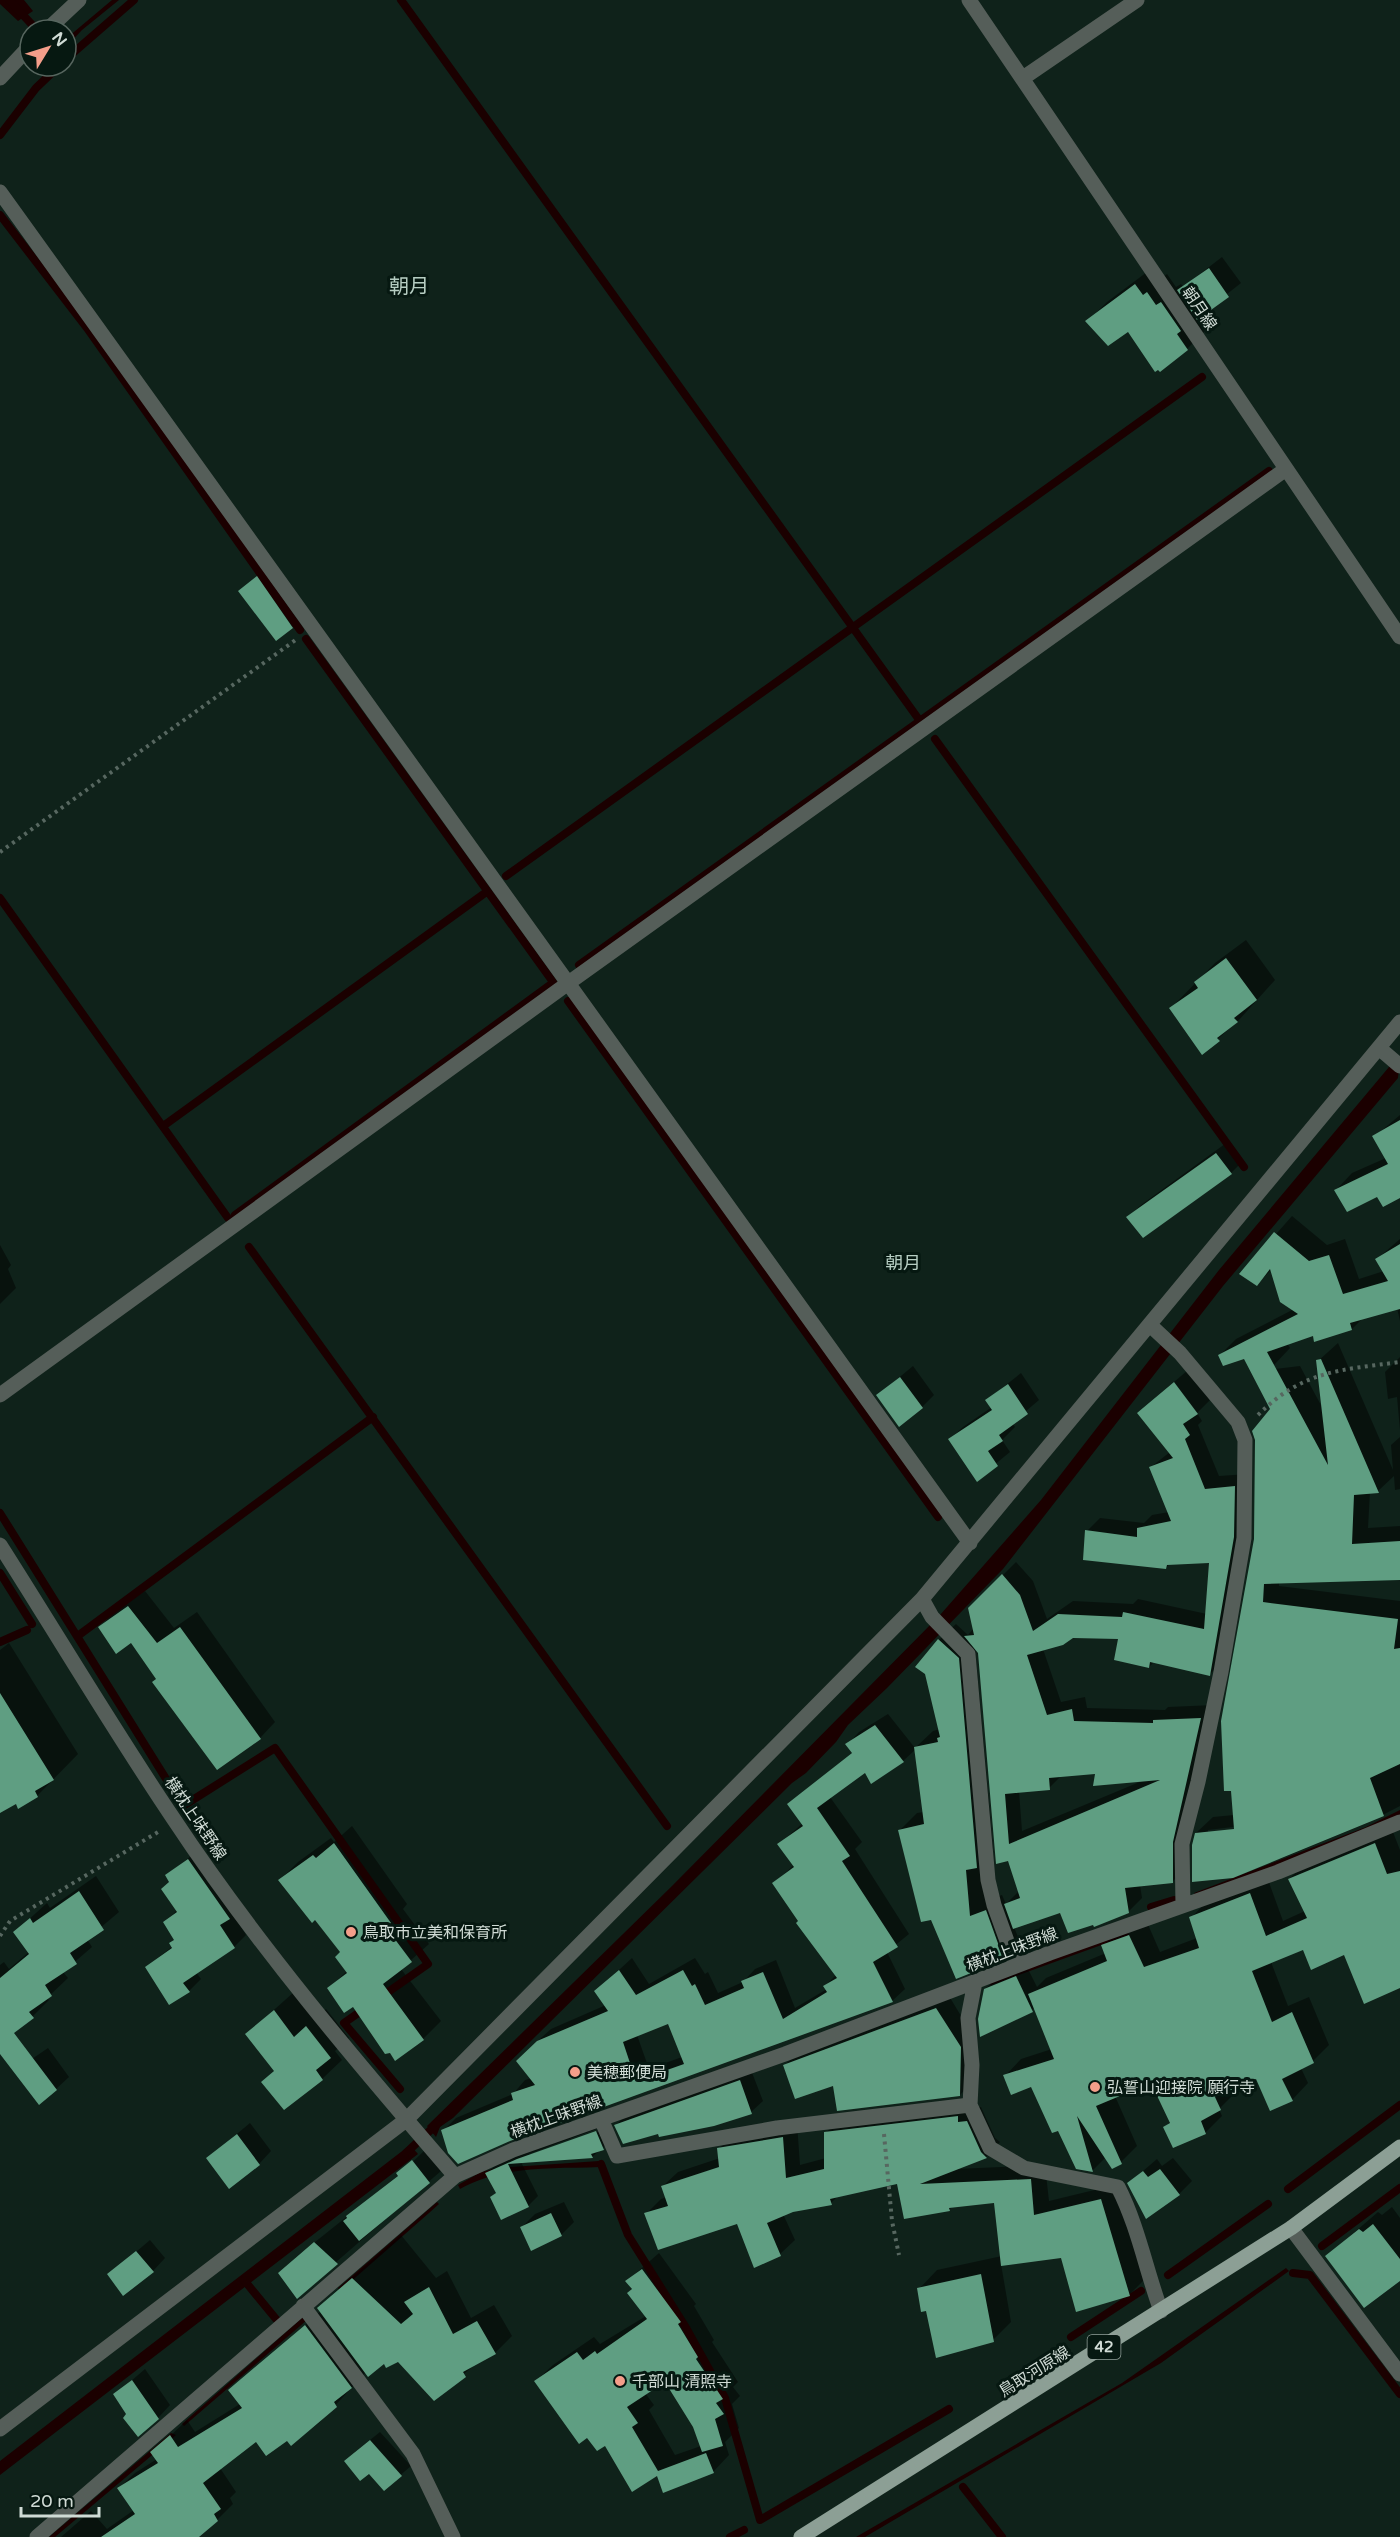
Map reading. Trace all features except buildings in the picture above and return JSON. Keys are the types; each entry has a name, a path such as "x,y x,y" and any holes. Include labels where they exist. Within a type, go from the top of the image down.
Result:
{"main road":[{"name":"鳥取河原線","path":"801,2537 1291,2228 1400,2147"}],"street":[{"path":"60,18 79,0"},
{"name":"朝月線","path":"969,0 1400,637"},
{"path":"1023,78 1137,0"},
{"path":"0,78 18,59"},
{"path":"0,192 970,1543"},
{"path":"0,1395 567,984 1286,469"},
{"path":"0,2429 406,2120 922,1599 1400,1022"},
{"path":"1379,1048 1400,1066"},
{"path":"1150,1325 1180,1353 1242,1430 1245,1440 1244,1538 1216,1694 1198,1782 1182,1844 1183,1905"},
{"name":"横枕上味野線","path":"0,1545 186,1838 271,1952 454,2176 513,2150 785,2054 1016,1966 1278,1872 1400,1822"},
{"path":"922,1599 932,1617 968,1654 988,1880 994,1905 1016,1966"},
{"path":"975,1982 968,2018 972,2065 970,2105 990,2148 1024,2168 1118,2187 1131,2214 1146,2270 1161,2311"},
{"path":"601,2119 617,2156 777,2128 970,2105"},
{"path":"37,2537 174,2421 454,2176"},
{"path":"1291,2228 1400,2374"},
{"path":"303,2306 413,2454 453,2537"}],"path":[{"path":"0,852 312,628"},
{"path":"1242,1430 1261,1411 1306,1379 1332,1370 1400,1362"},
{"path":"0,1936 10,1921 159,1831"},
{"path":"882,2115 892,2221 899,2255"}],"shaded area":[{"path":"0,0 24,0 33,11 22,18 18,18 18,21 0,4"},
{"path":"112,0 119,0 78,34 78,29"},
{"path":"1400,1057 1398,1078 1223,1286 1003,1569 848,1725 836,1742 806,1773 792,1783 453,2118 440,2127 436,2137 427,2126 671,1887 940,1615 1041,1500 1219,1270 1389,1067"},
{"path":"1400,1810 1400,1815 1370,1830 1196,1896 1194,1893 1366,1827"},
{"path":"1127,1931 1129,1935 991,1985 989,1982"},
{"path":"410,2145 418,2154 0,2475 0,2461"},
{"path":"599,2161 600,2167 510,2172 476,2181 460,2189 458,2185 481,2172 497,2168"},
{"path":"437,2202 439,2204 340,2291 338,2288"},
{"path":"1286,2268 1289,2271 1161,2363 865,2537 856,2537 1122,2383"},
{"path":"302,2318 307,2320 184,2426 182,2424"},
{"path":"171,2433 176,2435 55,2537 49,2537"}],"waterway":[{"path":"9,0 26,18"},
{"path":"78,49 134,0"},
{"path":"401,0 920,721"},
{"path":"0,135 46,78"},
{"path":"0,215 87,328 300,630"},
{"path":"506,876 1202,377"},
{"path":"579,965 1269,471"},
{"path":"306,639 553,982"},
{"path":"935,739 1244,1167"},
{"path":"166,1124 485,893"},
{"path":"0,898 228,1218"},
{"path":"235,1215 550,985"},
{"path":"568,1001 938,1517"},
{"path":"249,1247 667,1826"},
{"path":"79,1635 373,1417"},
{"path":"0,1513 183,1806 275,1748 428,1964 381,1997"},
{"path":"0,1573 32,1624"},
{"path":"0,1642 27,1630"},
{"path":"1151,1907 1174,1900"},
{"path":"364,2009 344,2023 400,2089"},
{"path":"1288,2189 1400,2105"},
{"path":"406,2153 437,2124"},
{"path":"601,2164 628,2235 685,2326 725,2398 760,2520 949,2409"},
{"path":"1322,2246 1400,2188"},
{"path":"1168,2275 1268,2204"},
{"path":"1293,2273 1310,2275 1400,2394"},
{"path":"244,2280 276,2319"},
{"path":"1071,2337 1141,2291"},
{"path":"963,2487 1002,2537"},
{"path":"730,2537 744,2530"}],"place":[{"name":"鳥取市立美和保育所","path":"351,1932"},
{"name":"美穂郵便局","path":"575,2072"},
{"name":"弘誓山迎接院 願行寺","path":"1095,2087"},
{"name":"千部山 清照寺","path":"620,2381"}],"district":[{"name":"朝月","path":"409,286"},
{"name":"朝月","path":"903,1263"}]}
